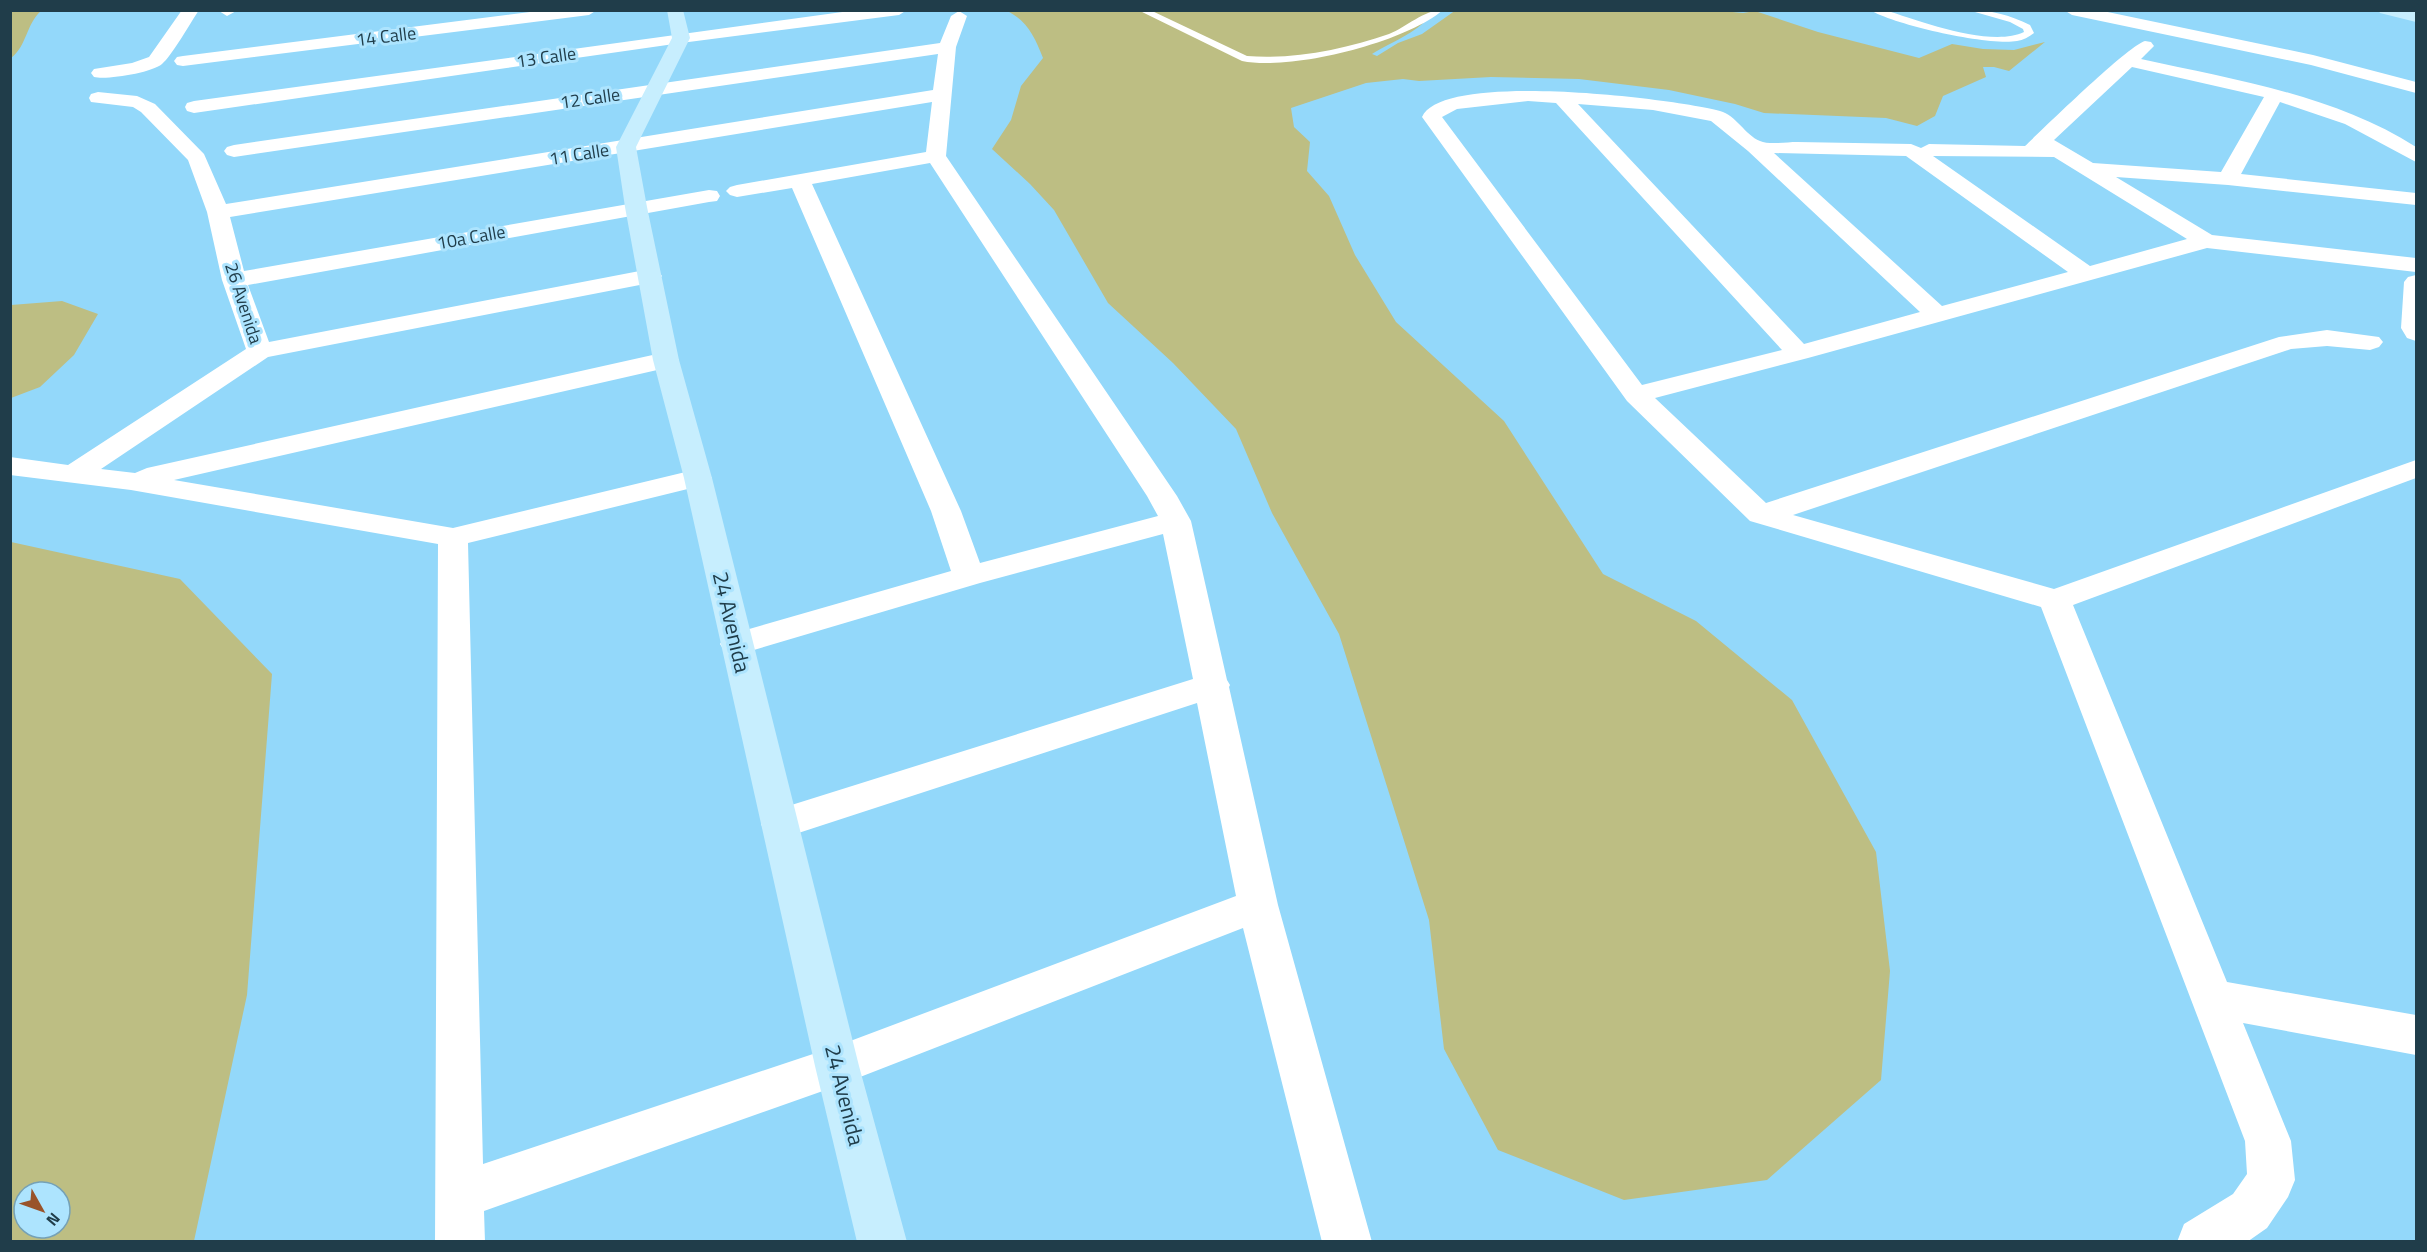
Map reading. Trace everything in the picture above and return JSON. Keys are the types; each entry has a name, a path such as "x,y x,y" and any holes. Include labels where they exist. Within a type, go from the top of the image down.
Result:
{"main road":[{"path":"2386,10 2416,17"},
{"path":"626,147 656,88 678,24"},
{"name":"24 Avenida","path":"626,147 666,360 698,478 837,1066 882,1242"}],"street":[{"path":"100,73 135,68 155,61 191,10"},
{"name":"14 Calle","path":"183,61 589,10"},
{"name":"13 Calle","path":"194,107 678,24 899,10"},
{"path":"2072,10 2313,60 2416,88"},
{"path":"959,16 947,47 940,95 936,156 1162,496 1176,521 1213,685 1258,905 1347,1242"},
{"path":"2043,148 2128,61 2165,29"},
{"name":"12 Calle","path":"234,151 947,47"},
{"path":"2128,61 2314,107 2384,134 2416,156"},
{"name":"11 Calle","path":"218,212 940,95"},
{"path":"1938,315 1755,147 1717,116 1653,104 1528,95 1471,100 1443,107 1433,114 1432,117 1636,395 1761,515 2055,600 2416,468"},
{"path":"1560,96 1799,353"},
{"path":"2228,178 2274,96"},
{"name":"26 Avenida","path":"72,474 260,351 234,280 218,212 196,158 163,121 137,102 98,98"},
{"path":"1755,147 1911,150 2086,274"},
{"path":"1929,150 2043,148 2087,169 2206,242"},
{"path":"737,191 936,156"},
{"path":"2087,169 2228,178 2416,199"},
{"path":"800,181 946,511 969,576"},
{"name":"10a Calle","path":"234,280 709,195"},
{"path":"1636,395 2206,242 2416,265"},
{"path":"260,351 650,276"},
{"path":"2416,282 2413,328 2416,333"},
{"path":"1761,515 2288,342 2327,338 2370,342"},
{"path":"131,481 666,360"},
{"path":"10,466 131,481 453,537 698,478"},
{"path":"737,644 969,576 1176,521"},
{"path":"453,537 460,1242"},
{"path":"2055,600 2268,1141 2271,1180 2250,1211 2202,1242"},
{"path":"780,824 1213,685"},
{"path":"460,1196 837,1066 1258,905"},
{"path":"2212,998 2416,1035"}],"lane":[{"path":"1142,10 1239,57 1260,62 1346,47 1392,36 1439,10"},
{"path":"1874,10 1987,39 2016,40 2029,33 2027,27 2013,20 1972,10"}],"green space":[{"path":"11,10 41,11 11,58"},
{"path":"1456,10 1712,10 1743,13 1755,11 1818,32 1919,58 1952,44 1983,49 2014,50 2045,42 2009,71 1983,67 1986,77 1943,96 1935,116 1917,126 1886,118 1764,113 1735,104 1669,90 1579,79 1491,77 1419,81 1403,79 1366,83 1291,108 1294,127 1310,142 1307,171 1329,196 1355,255 1396,322 1504,421 1603,574 1696,621 1792,700 1876,852 1890,971 1881,1080 1767,1180 1624,1200 1498,1150 1444,1049 1429,920 1339,634 1272,513 1236,429 1173,363 1108,303 1054,210 992,149 1011,120 1021,86 1043,58 1026,25 1007,11 1433,11 1414,30 1372,54 1377,56 1398,43 1422,34"},
{"path":"62,301 98,314 74,355 40,387 11,398 11,305"},
{"path":"11,542 180,579 272,674 247,995 194,1241 11,1241"}]}
